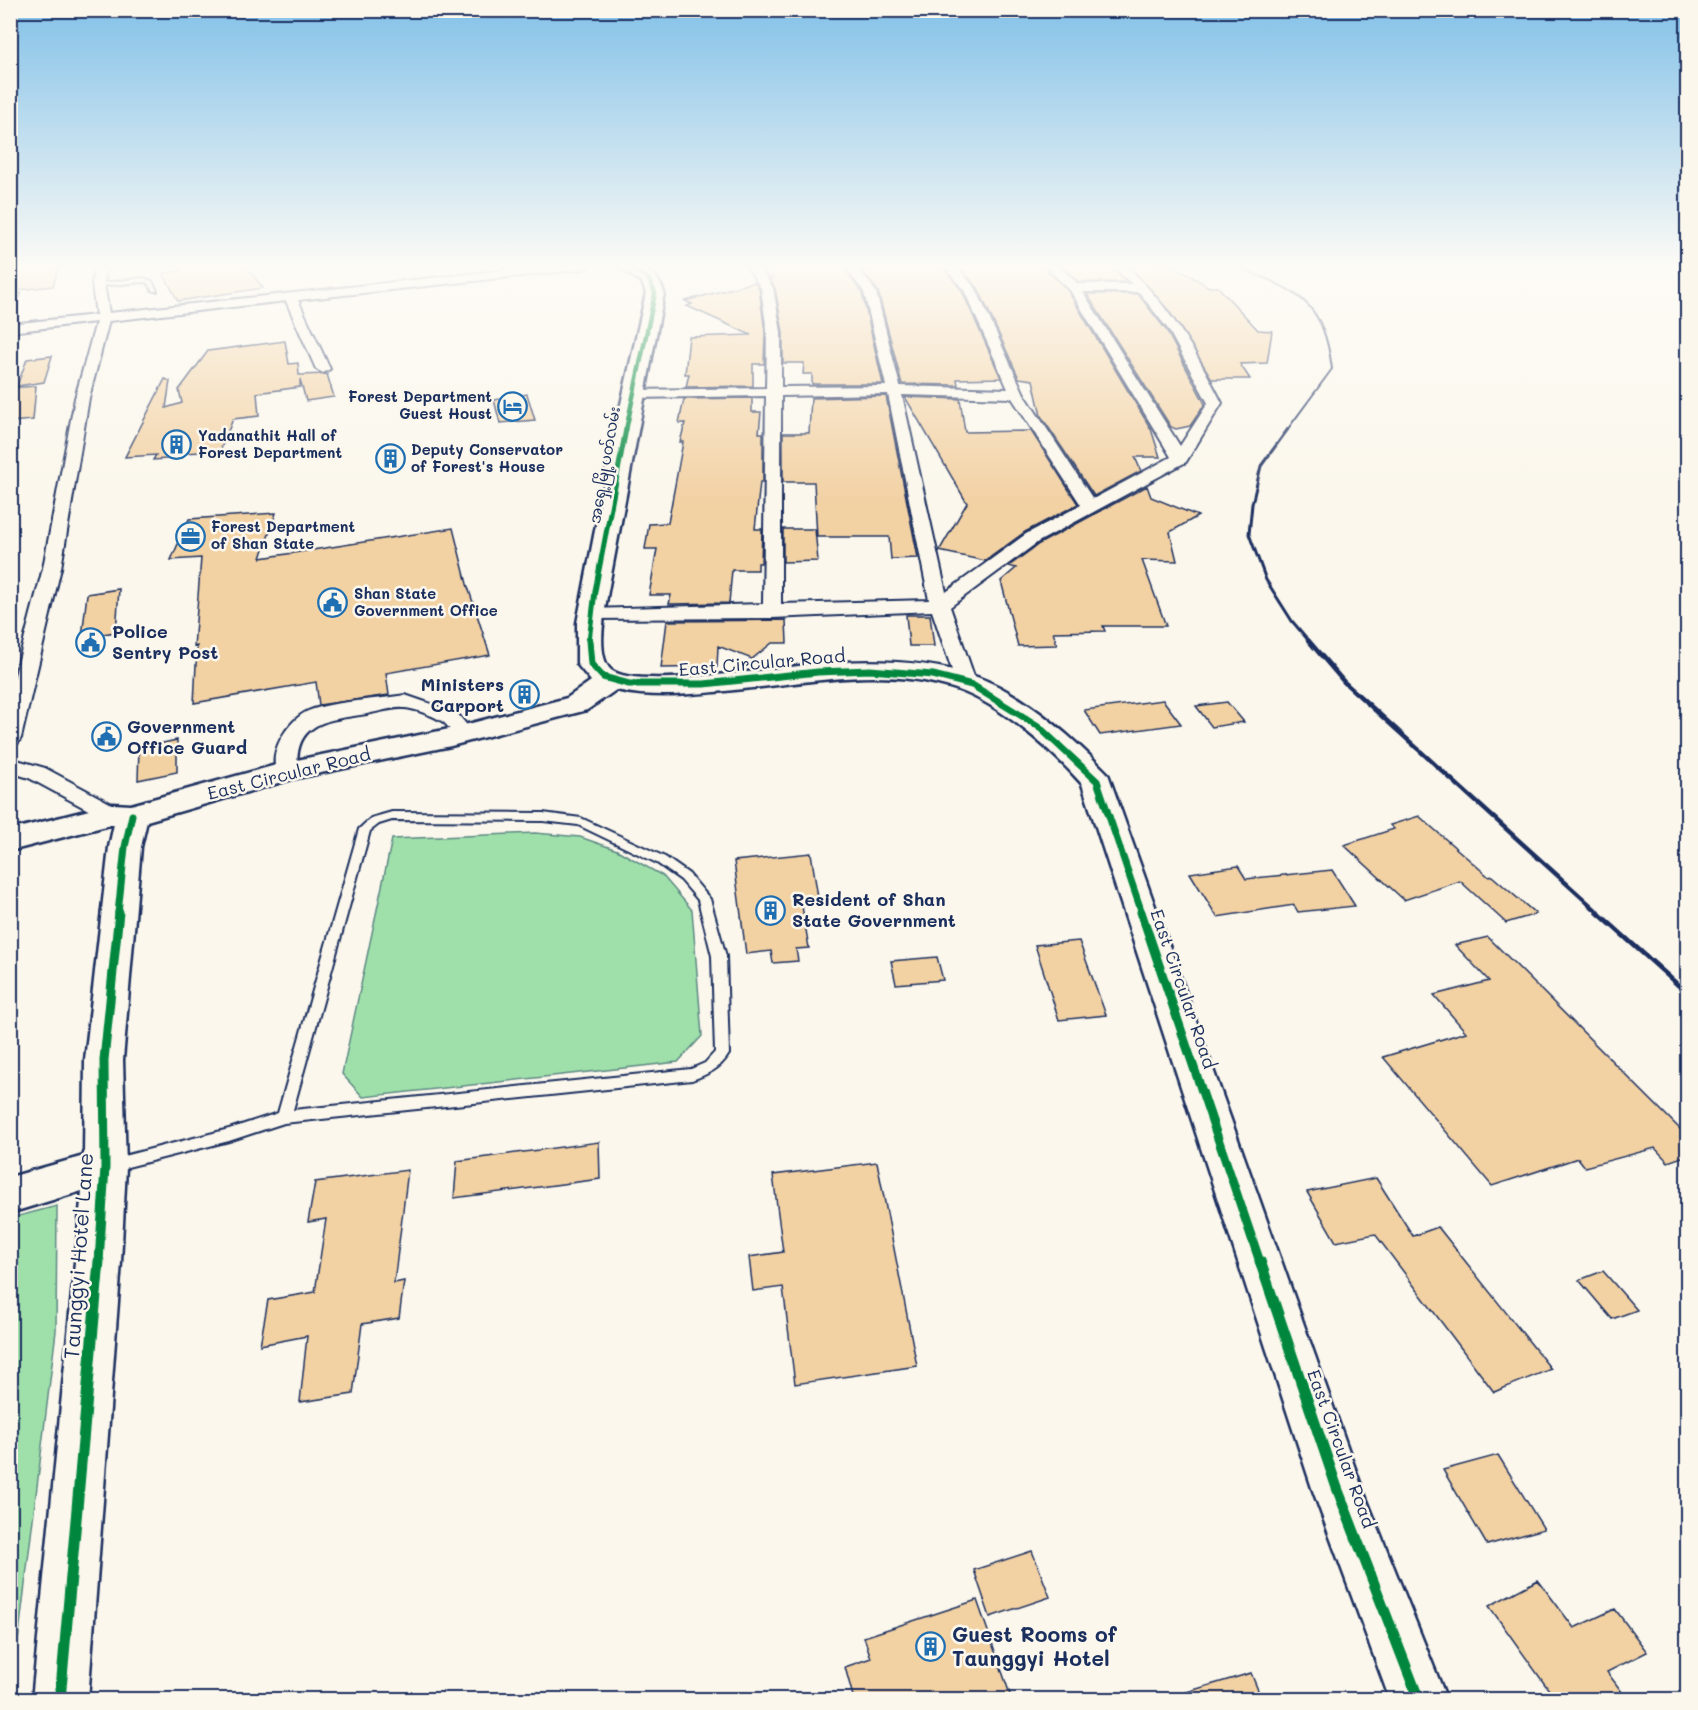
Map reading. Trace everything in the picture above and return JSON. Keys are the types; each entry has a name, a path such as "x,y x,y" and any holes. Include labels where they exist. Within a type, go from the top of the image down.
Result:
{"street":[{"path":"10,738 52,568 82,398 96,345"},
{"path":"312,345 323,369"},
{"name":"အရှေ့မြို့ပတ်လမ်း","path":"610,681 597,674 591,665 591,615 643,345"},
{"path":"772,612 774,345"},
{"path":"883,345 940,605 966,682"},
{"path":"995,345 1017,394 1090,507"},
{"path":"1110,345 1180,459"},
{"path":"591,615 772,612 940,605 1032,538 1180,459 1215,404 1185,345"},
{"path":"632,393 894,390 1017,394"},
{"name":"East Circular Road","path":"10,841 122,815 287,771 463,734 577,704 610,681 637,687 683,686 837,670 931,675 966,682 1032,719 1063,744 1097,781 1337,1488 1419,1700"},
{"path":"287,771 285,751 291,739 314,716 405,701 450,717 463,734"},
{"path":"10,765 37,773 122,815"},
{"name":"Taunggyi Hotel Lane","path":"60,1700 105,1167 104,1060 125,847 122,815"},
{"path":"10,1195 105,1167"}],"lane":[{"path":"105,1167 229,1135 284,1117 692,1074 710,1066 722,1054 722,1023 719,956 704,899 685,877 661,860 581,822 519,817 392,816 375,821 365,829 284,1117"}],"green space":[{"path":"535,833 580,837 617,850 663,876 692,910 702,1036 678,1062 363,1097 342,1074 392,839"},
{"path":"57,1206 56,1331 11,1699 11,1218"}],"building":[{"path":"256,345 286,345 289,364 298,363 299,375 327,374 334,397 306,401 300,379 300,387 257,393 259,416 233,419 220,451 183,453 181,458 153,460 156,455 125,457 165,379 170,381 166,408 182,403 179,390 208,351"},
{"path":"688,345 765,345 764,364 753,364 753,386 686,387 689,374 685,374"},
{"path":"783,345 874,345 883,384 812,384 812,374 803,374 804,363 783,363"},
{"path":"892,345 986,345 1001,378 957,379 958,385 902,384"},
{"path":"1004,345 1100,345 1151,429 1160,457 1135,457 1141,471 1094,496 1041,416 1033,380 1019,378"},
{"path":"1119,345 1174,345 1205,404 1190,426 1176,429 1171,427"},
{"path":"1190,345 1270,345 1267,363 1240,364 1250,379 1212,379"},
{"path":"52,356 44,382 17,386 27,359"},
{"path":"36,386 33,420 10,422 10,388"},
{"name":"Forest Department Guest Houst","path":"527,394 535,420 500,423 494,400"},
{"path":"886,396 918,558 891,559 889,537 817,537 814,482 783,482 783,433 809,433 811,398"},
{"path":"905,397 960,399 965,432 1031,431 1078,504 1025,532 985,561 939,551 967,503"},
{"path":"752,398 752,412 761,412 759,433 763,433 763,482 760,482 755,529 762,529 761,563 758,563 758,570 732,570 729,603 669,604 671,595 649,595 657,549 645,549 649,524 668,523 683,442 680,442 685,423 679,423 684,399"},
{"path":"1147,486 1151,497 1198,516 1170,532 1177,561 1142,560 1166,626 1103,626 1105,631 1053,632 1057,645 1018,646 1001,581 1016,568 1009,566 1039,544"},
{"name":"Shan State Government Office","path":"276,513 261,558 453,528 467,584 490,655 386,673 389,695 319,705 316,682 194,703 197,646 194,647 201,558 171,560 189,519"},
{"path":"783,529 815,529 818,561 783,562"},
{"path":"119,589 116,632 82,637 87,594"},
{"path":"906,615 930,615 934,646 909,646"},
{"path":"786,620 787,643 772,643 752,659 718,646 717,667 661,668 667,621"},
{"path":"1163,700 1181,724 1100,735 1084,710"},
{"path":"1227,702 1244,722 1212,727 1196,706"},
{"path":"177,740 177,772 138,780 139,748"},
{"path":"1419,816 1489,877 1492,876 1536,914 1506,923 1460,881 1404,900 1344,845 1394,829 1390,825"},
{"name":"Resident of Shan State Government","path":"811,853 819,904 802,906 809,948 796,949 798,961 773,963 771,951 746,954 734,861"},
{"path":"1238,866 1246,879 1332,870 1355,906 1298,912 1294,905 1217,917 1190,873"},
{"path":"1488,937 1688,1137 1688,1155 1668,1162 1655,1148 1585,1167 1578,1158 1492,1186 1383,1057 1466,1032 1434,995 1489,981 1455,945"},
{"path":"1079,941 1106,1015 1059,1020 1035,945"},
{"path":"937,957 943,980 896,984 891,961"},
{"path":"599,1142 600,1179 454,1198 457,1161"},
{"path":"877,1162 917,1366 795,1384 783,1287 753,1291 749,1257 783,1252 773,1175"},
{"path":"408,1170 394,1283 404,1281 399,1318 362,1324 353,1394 300,1402 307,1336 260,1345 268,1300 315,1292 326,1219 308,1222 315,1182"},
{"path":"1376,1178 1413,1236 1438,1227 1551,1369 1494,1392 1375,1234 1336,1242 1307,1192"},
{"path":"1603,1271 1637,1310 1612,1319 1579,1280"},
{"path":"1498,1455 1544,1529 1487,1545 1443,1470"},
{"path":"1032,1551 1050,1597 990,1617 974,1570"},
{"path":"1538,1580 1574,1628 1615,1609 1647,1652 1607,1672 1628,1700 1556,1700 1489,1606"},
{"name":"Guest Rooms of Taunggyi Hotel","path":"977,1600 1012,1700 854,1700 845,1667 871,1658 864,1637"},
{"path":"1251,1673 1262,1700 1184,1700 1183,1693"}],"railway":[{"path":"1287,430 1332,369 1328,345"},
{"path":"1288,429 1261,466 1252,504 1249,534 1266,580 1292,621 1309,641"},
{"path":"1308,640 1344,682 1599,913"},
{"path":"1597,912 1688,994"}],"cycle path":[{"path":"644,345 595,591 589,638 591,664 603,677 629,684 664,686 839,670 902,671 948,678 976,687 1026,717 1062,745 1097,781 1337,1488 1419,1700"},
{"path":"60,1700 99,1262 105,1167 104,1060 125,847 132,815"}],"place":[{"name":"Forest Department Guest Houst","path":"513,406"},
{"name":"Yadanathit Hall of Forest Department","path":"177,445"},
{"name":"Deputy Conservator of Forest's House","path":"390,459"},
{"name":"Forest Department of Shan State","path":"190,536"},
{"name":"Shan State Government Office","path":"333,603"},
{"name":"Police Sentry Post","path":"91,642"},
{"name":"Ministers Carport","path":"525,695"},
{"name":"Government Office Guard","path":"106,737"},
{"name":"Resident of Shan State Government","path":"771,910"},
{"name":"Guest Rooms of Taunggyi Hotel","path":"931,1647"}]}
